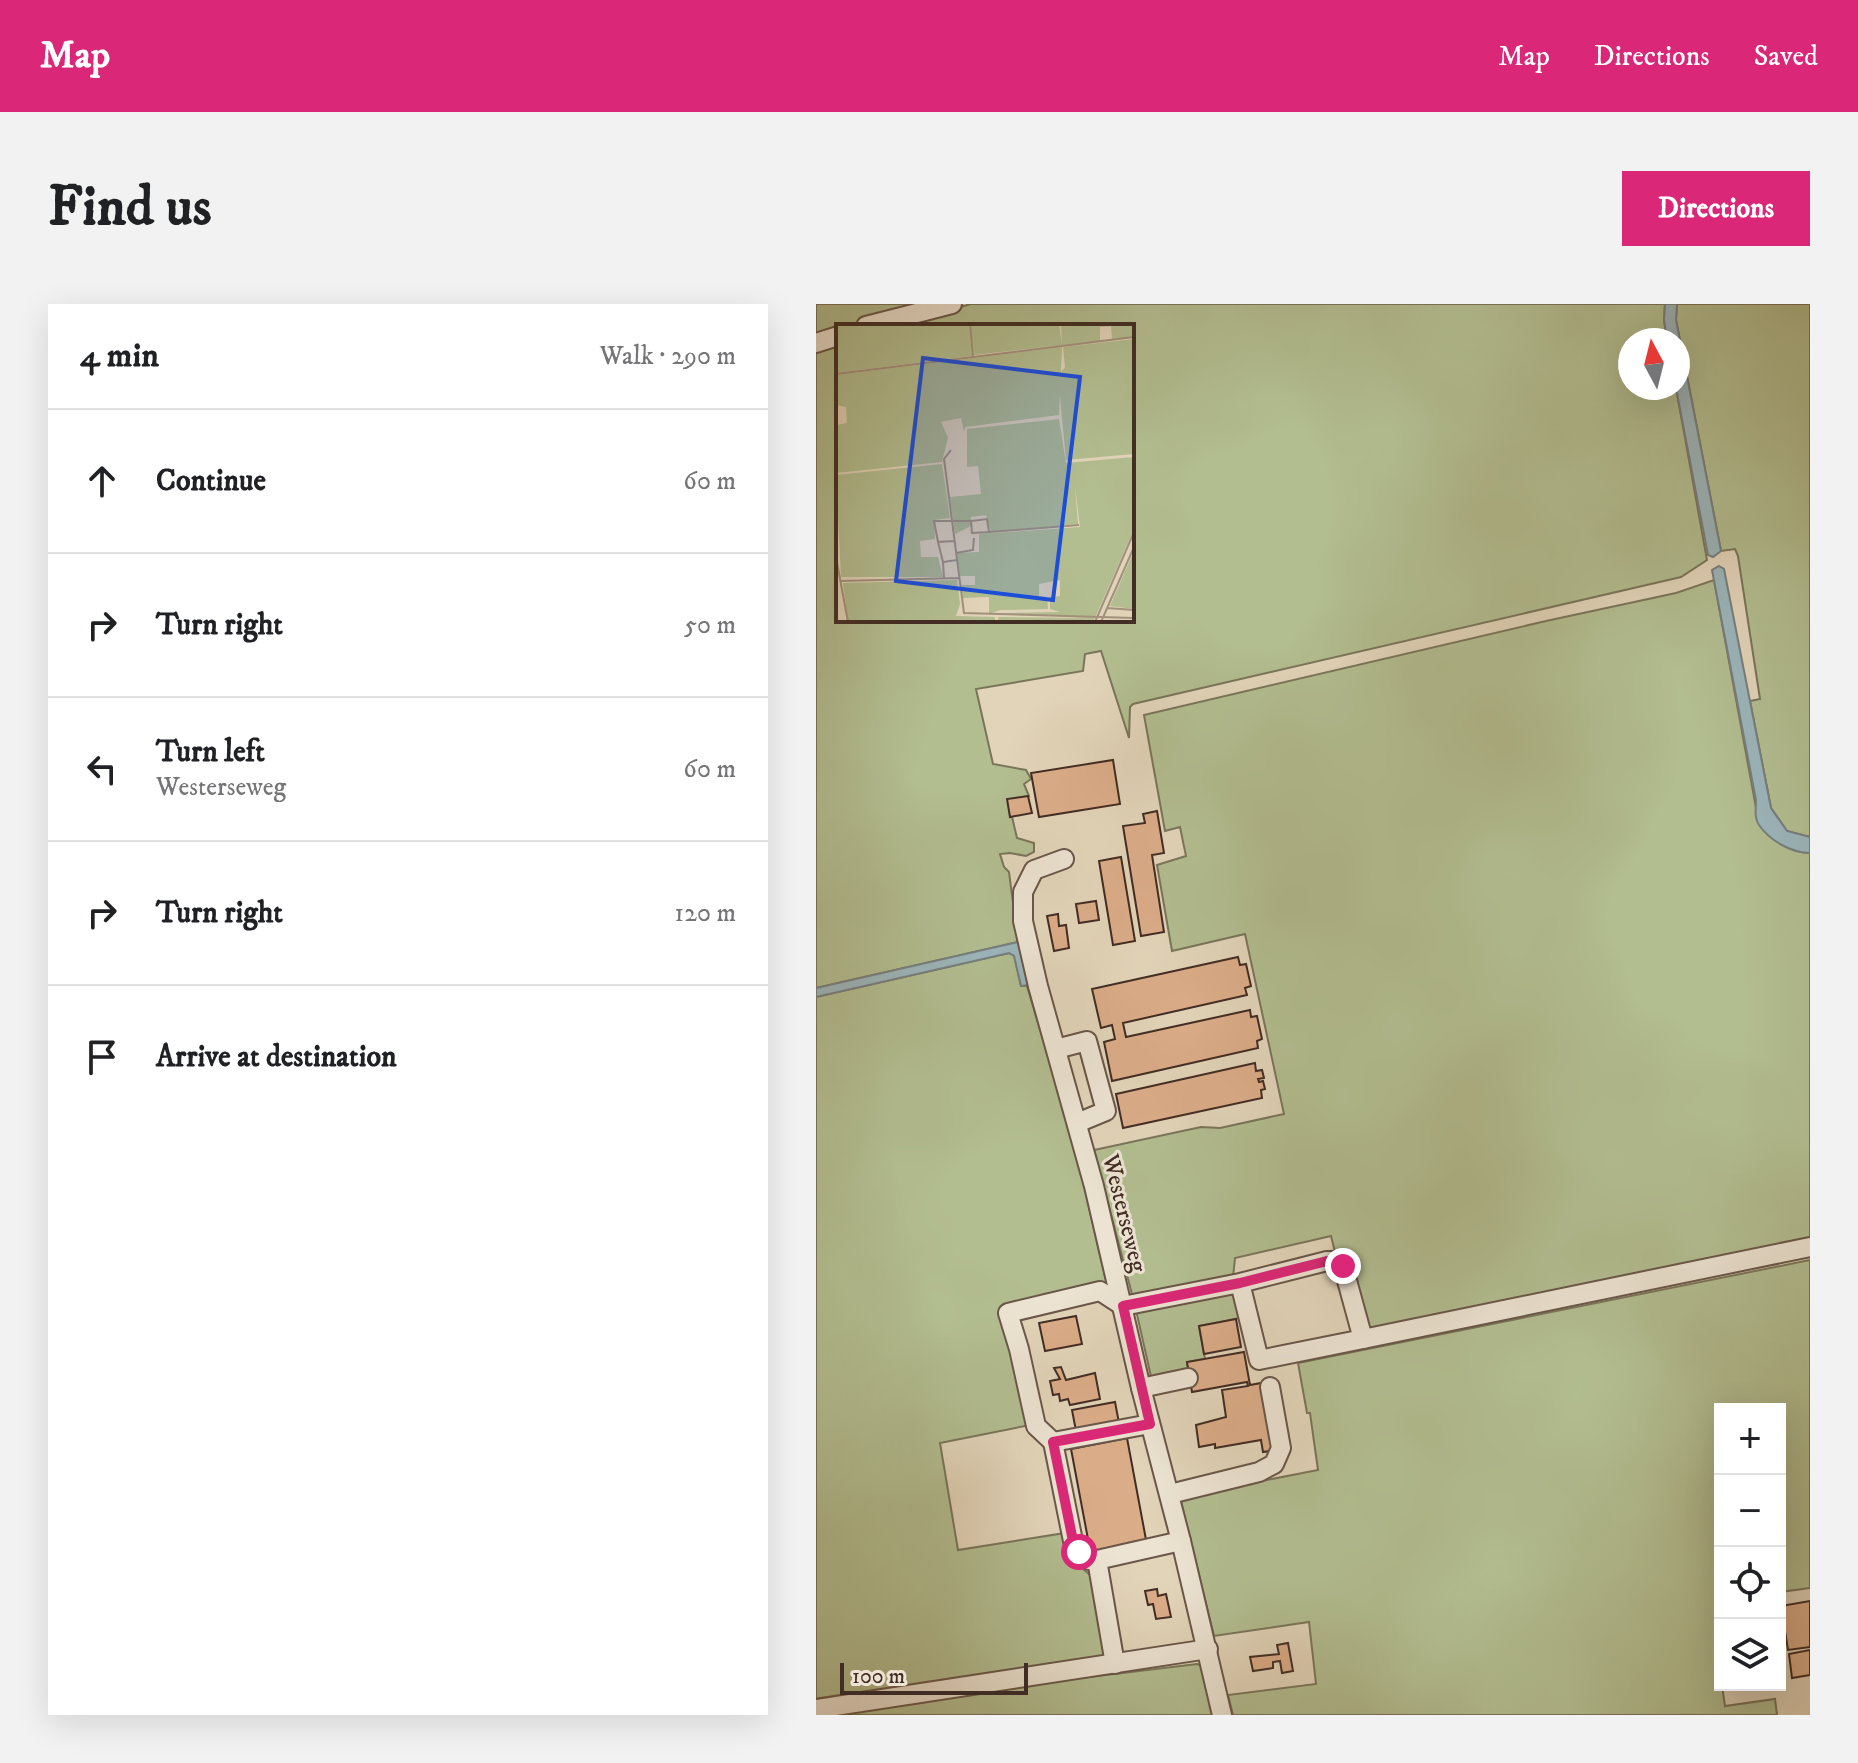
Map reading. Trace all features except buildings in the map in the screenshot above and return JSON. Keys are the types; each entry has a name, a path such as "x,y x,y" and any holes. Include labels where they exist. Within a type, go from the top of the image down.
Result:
{"street":[{"path":"874,324 952,304"},
{"path":"816,343 836,337"},
{"name":"Westerseweg","path":"1064,859 1034,870 1023,892 1023,921 1123,1306 1222,1715"},
{"path":"1056,1049 1087,1041 1106,1111 1077,1123"},
{"path":"1240,1283 1259,1360 1810,1247"},
{"path":"1181,1541 1097,1560 1089,1560 1079,1552 1073,1541 1053,1442 1036,1426 1008,1313 1100,1291 1123,1306 1337,1261 1343,1266 1363,1339"},
{"path":"1141,1388 1188,1378"},
{"path":"1170,1494 1259,1472 1274,1464 1281,1448 1270,1387"},
{"path":"1053,1442 1150,1424"},
{"path":"1097,1560 1115,1664"},
{"path":"816,1709 1208,1649"}],"green space":[{"path":"816,304 928,304 856,324 836,324 836,331 816,337"},
{"path":"971,304 1665,304 1665,328 1618,328 1618,400 1678,400 1707,560 1681,577 1133,704 1130,707 1129,738 1101,651 1085,654 1083,671 976,689 993,764 1026,770 1031,779 1024,784 1029,796 1008,800 1017,838 1034,843 1034,852 1026,856 1000,854 1009,872 1018,942 816,988 816,349 836,343 836,622 1134,622 1134,324 898,324"},
{"path":"1677,304 1810,304 1810,837 1787,831 1771,808 1750,701 1760,699 1738,556 1735,549 1721,551 1690,392 1690,328 1678,328"},
{"path":"1714,580 1759,824 1789,847 1810,853 1810,1245 1374,1336 1365,1327 1331,1236 1235,1258 1233,1278 1133,1298 1094,1150 1201,1127 1220,1128 1284,1114 1245,934 1172,951 1157,865 1186,856 1180,827 1165,831 1144,715 1676,593"},
{"path":"1009,953 1014,955 1021,986 1027,986 1083,1173 1107,1285 1005,1307 1030,1425 940,1443 958,1550 1065,1533 1076,1560 1097,1579 1108,1657 816,1699 816,997"},
{"path":"1810,1260 1810,1588 1786,1591 1786,1403 1714,1403 1714,1691 1723,1691 1725,1706 1775,1699 1777,1715 1233,1715 1228,1695 1316,1684 1309,1622 1214,1636 1180,1497 1318,1470 1310,1413 1307,1413 1298,1363"},
{"path":"1226,1290 1237,1295 1243,1315 1199,1326 1205,1359 1187,1362 1189,1373 1152,1381 1136,1310"},
{"path":"1197,1664 1203,1666 1218,1715 820,1715 1031,1684"}],"water":[{"path":"1665,304 1677,304 1678,328 1665,328"},
{"path":"1690,392 1721,551 1713,557 1708,555 1678,400 1690,400"},
{"path":"1719,566 1724,569 1771,808 1787,831 1810,837 1810,853 1796,851 1775,841 1756,819 1756,800 1712,570"},
{"path":"1018,942 1029,985 1021,986 1014,956 1009,953 816,997 816,988"}],"route":[{"path":"1079,1552 1073,1541 1053,1442 1150,1424 1123,1306 1240,1283 1327,1261 1337,1261 1343,1266"}]}
